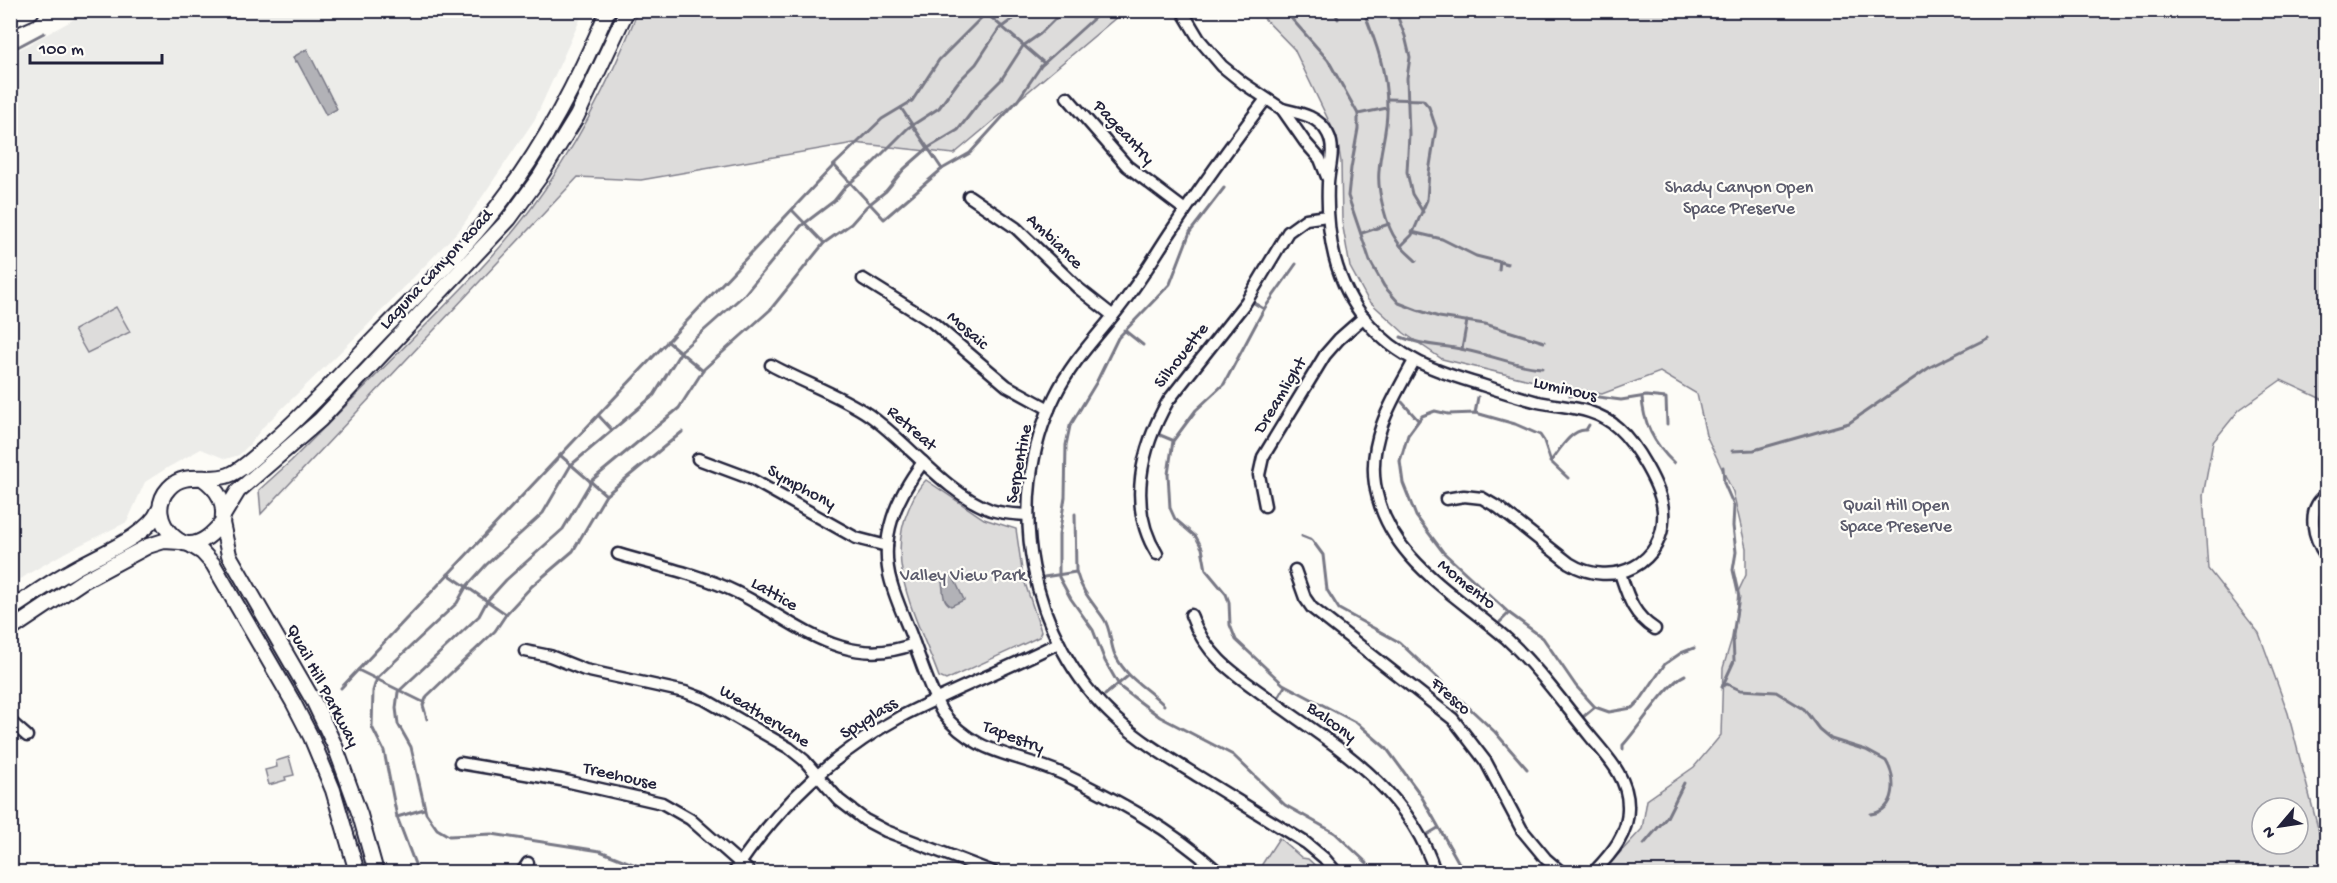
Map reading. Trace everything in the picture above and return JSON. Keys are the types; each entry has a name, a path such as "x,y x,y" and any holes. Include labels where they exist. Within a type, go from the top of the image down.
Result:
{"highway":[{"path":"10,19 30,10"}],"main road":[{"name":"Laguna Canyon Road","path":"202,478 217,478 234,472 271,443 313,403 462,248 496,208 532,159 563,108 609,10"},
{"name":"Laguna Canyon Road","path":"223,520 238,491 320,420 509,219 539,178 577,116 627,10"},
{"path":"462,248 477,253"},
{"path":"10,610 68,572 140,532 152,522 159,510 163,495 182,479 202,478 219,493 223,502 223,520 207,538 185,543 158,542 148,546 83,581 10,630"},
{"path":"159,510 162,521 169,532 185,543"},
{"name":"Quail Hill Parkway","path":"223,520 229,555 314,702 332,740 358,808 376,873"},
{"name":"Quail Hill Parkway","path":"185,543 202,552 213,564 297,711 330,782 357,873"}],"street":[{"name":"Luminous","path":"1184,14 1199,39 1232,75 1282,109 1312,117 1325,128 1331,140 1332,149 1327,216 1336,267 1347,293 1364,317 1389,343 1414,361 1438,372 1526,398 1590,411 1602,416 1620,429 1635,449 1654,484 1661,498 1663,511 1662,529 1651,551 1639,563 1620,573"},
{"name":"Pageantry","path":"1067,97 1127,166 1185,210"},
{"name":"Serpentine","path":"1266,99 1185,210 1132,292 1078,356 1049,409 1031,475 1027,515 1030,549 1037,586 1058,643 1090,691 1125,727 1162,754 1306,843 1324,858 1336,873"},
{"name":"Luminous","path":"1282,109 1320,159 1328,180"},
{"name":"Ambiance","path":"969,196 1016,228 1078,288 1112,315"},
{"name":"Silhouette","path":"1157,555 1143,526 1140,488 1143,465 1160,416 1168,401 1246,302 1288,232 1306,219 1327,216"},
{"name":"Mosaic","path":"863,279 932,322 1008,386 1049,409"},
{"name":"Dreamlight","path":"1265,506 1259,475 1263,457 1325,355 1364,317"},
{"name":"Momento","path":"1414,361 1380,426 1374,464 1378,500 1387,522 1424,572 1507,639 1547,682 1616,769 1624,786 1628,806 1627,823 1615,849 1594,873"},
{"name":"Retreat","path":"771,365 858,408 883,426 961,493 983,506 1003,513 1027,515"},
{"name":"Symphony","path":"698,459 728,468 856,538 887,546"},
{"name":"Tapestry","path":"923,462 898,500 892,518 887,546 890,581 936,700 947,719 976,744 999,754 1060,773 1100,792 1187,845 1215,869"},
{"path":"2326,495 2318,503 2313,520 2315,534 2326,556"},
{"path":"1446,499 1464,496 1482,498 1499,508 1579,570 1597,575 1620,573 1634,610 1642,621 1655,629"},
{"name":"Lattice","path":"618,554 717,584 752,601 815,638 840,646 879,651 914,644"},
{"name":"Fresco","path":"1295,570 1305,598 1312,608 1431,700 1463,731 1491,770 1522,830 1533,845 1561,873"},
{"name":"Balcony","path":"1191,615 1205,645 1231,670 1324,737 1379,781 1414,825 1436,873"},
{"name":"Spyglass","path":"737,868 786,805 817,775 870,735 936,700 1058,643"},
{"name":"Weathervane","path":"525,651 550,656 585,670 685,692 704,699 789,748 847,807 875,826 993,873"},
{"path":"10,721 27,736"},
{"name":"Treehouse","path":"460,763 561,780 662,803 690,819 737,868 750,873"}],"shaded area":[{"path":"89,11 584,11 535,119 461,228 365,328 264,426 249,445 239,455 226,459 201,449 167,468 145,482 127,522 66,552 11,586 11,54"},
{"path":"307,49 337,109 326,115 293,57"},
{"path":"952,574 964,600 951,606 945,601 941,579"}],"green space":[{"path":"638,11 1124,11 954,154 854,143 641,180 578,177 261,514 259,490 291,461 467,283 530,210 547,187 591,114"},
{"path":"1257,11 2326,11 2326,401 2281,380 2239,410 2213,442 2203,496 2208,569 2259,633 2288,713 2310,796 2250,796 2250,856 2310,856 2310,798 2326,859 2326,872 1602,872 1642,829 1647,800 1694,767 1721,735 1723,668 1735,628 1738,592 1746,575 1746,548 1733,492 1706,435 1697,394 1660,372 1602,394 1546,384 1442,359 1404,333 1368,300 1350,267 1342,222 1341,162 1337,138 1294,49"},
{"path":"116,307 130,332 87,353 74,330"},
{"name":"Valley View Park","path":"926,480 984,519 1016,529 1023,577 1041,631 1039,637 946,680 939,677 914,615 902,573 900,551 902,529 914,497"},
{"path":"289,757 294,775 269,785 265,770 277,767 276,761"},
{"path":"1279,838 1302,858 1308,859 1322,872 1257,872"}],"waterway":[{"path":"341,688 834,165 882,119 912,101 939,60 989,10"},
{"path":"418,872 397,817 384,751 372,727 373,691 377,678 457,603 466,587 486,565 543,513 571,465 654,395 682,350 745,294 801,226 834,201 846,186 867,169 908,128 939,108 958,82 976,64 999,29 1025,10"},
{"path":"653,872 600,851 492,834 449,836 437,829 426,813 411,747 398,724 396,708 398,692 479,616 487,601 506,580 563,529 592,480 679,408 704,369 770,310 824,243 851,224 866,207 886,191 904,169 928,148 958,130 982,99 1001,80 1023,46 1040,34 1064,10"},
{"path":"834,165 884,219 942,169 970,153 1018,100 1041,66 1103,10"},
{"path":"1284,10 1328,60 1358,114 1358,129 1348,196 1370,261 1384,286 1399,303 1417,310 1439,317 1485,324 1544,342"},
{"path":"1334,10 1338,19"},
{"path":"1363,10 1380,57 1387,94 1387,115 1379,171 1381,198 1393,234 1401,247 1416,261"},
{"path":"1395,10 1410,57 1407,78 1409,134 1407,172 1412,194 1423,212"},
{"path":"986,13 1044,63"},
{"path":"10,51 44,33"},
{"path":"1388,99 1423,100 1429,107 1436,128 1427,200 1412,235 1401,246"},
{"path":"901,108 942,169"},
{"path":"1358,114 1387,108"},
{"path":"1224,188 1190,232 1170,284 1118,338 1096,383 1070,426 1066,445 1065,497 1059,535 1059,577 1093,630 1105,661 1120,687 1160,717 1233,755 1285,805 1335,833 1367,863"},
{"path":"792,210 824,243"},
{"path":"1362,233 1389,224"},
{"path":"1412,232 1442,239 1476,256 1508,264"},
{"path":"1499,270 1500,261"},
{"path":"1296,264 1264,309 1224,384 1196,410 1173,441 1168,474 1170,508 1175,519 1196,537 1202,548 1206,570 1226,594 1229,602 1230,625 1236,640 1283,684 1357,723 1387,749 1420,794 1464,872"},
{"path":"1254,303 1264,309"},
{"path":"1462,349 1467,321"},
{"path":"1124,330 1143,345"},
{"path":"1401,337 1542,368"},
{"path":"1732,451 1754,450 1849,423 1930,367 1988,338"},
{"path":"667,341 703,371"},
{"path":"1570,396 1576,394 1621,400 1646,396 1666,398 1667,424"},
{"path":"1475,413 1478,397"},
{"path":"1642,397 1648,425 1662,449 1674,463"},
{"path":"1402,402 1418,420"},
{"path":"1568,478 1551,462 1540,435 1515,424 1476,413 1448,414 1435,411 1422,416 1408,435 1400,461 1403,483 1416,516 1443,552 1509,613 1543,638 1576,686 1595,707 1609,712 1632,708 1641,699 1665,664 1681,653 1694,648"},
{"path":"599,416 612,430"},
{"path":"1550,462 1570,437 1586,430 1589,425"},
{"path":"427,719 423,705 427,696 495,631 507,613 532,586 573,551 606,495 682,432"},
{"path":"1160,435 1172,440"},
{"path":"560,455 606,495"},
{"path":"1723,467 1724,483 1734,506 1733,526 1736,552 1733,570 1739,597 1733,635 1734,661 1722,687 1727,684 1740,690 1776,692 1804,709 1819,729 1831,739 1866,750 1886,761 1892,776 1892,793 1886,807 1871,814"},
{"path":"1075,514 1076,571 1081,585 1106,623 1113,651 1120,664 1131,677 1164,705"},
{"path":"1302,536 1312,540 1323,555 1327,590 1339,609 1399,642 1495,732 1527,769"},
{"path":"1044,577 1076,572"},
{"path":"448,574 506,614"},
{"path":"1500,622 1509,613"},
{"path":"358,670 423,702"},
{"path":"1623,749 1623,745 1662,696 1685,675"},
{"path":"1105,695 1128,676"},
{"path":"1278,698 1285,686"},
{"path":"1458,711 1464,704"},
{"path":"1583,717 1595,707"},
{"path":"1644,844 1667,817 1684,783"},
{"path":"397,817 424,809"},
{"path":"1428,834 1438,828"}],"park label":[{"name":"Shady Canyon Open Space Preserve","path":"1739,198"},
{"name":"Quail Hill Open Space Preserve","path":"1896,516"}]}
